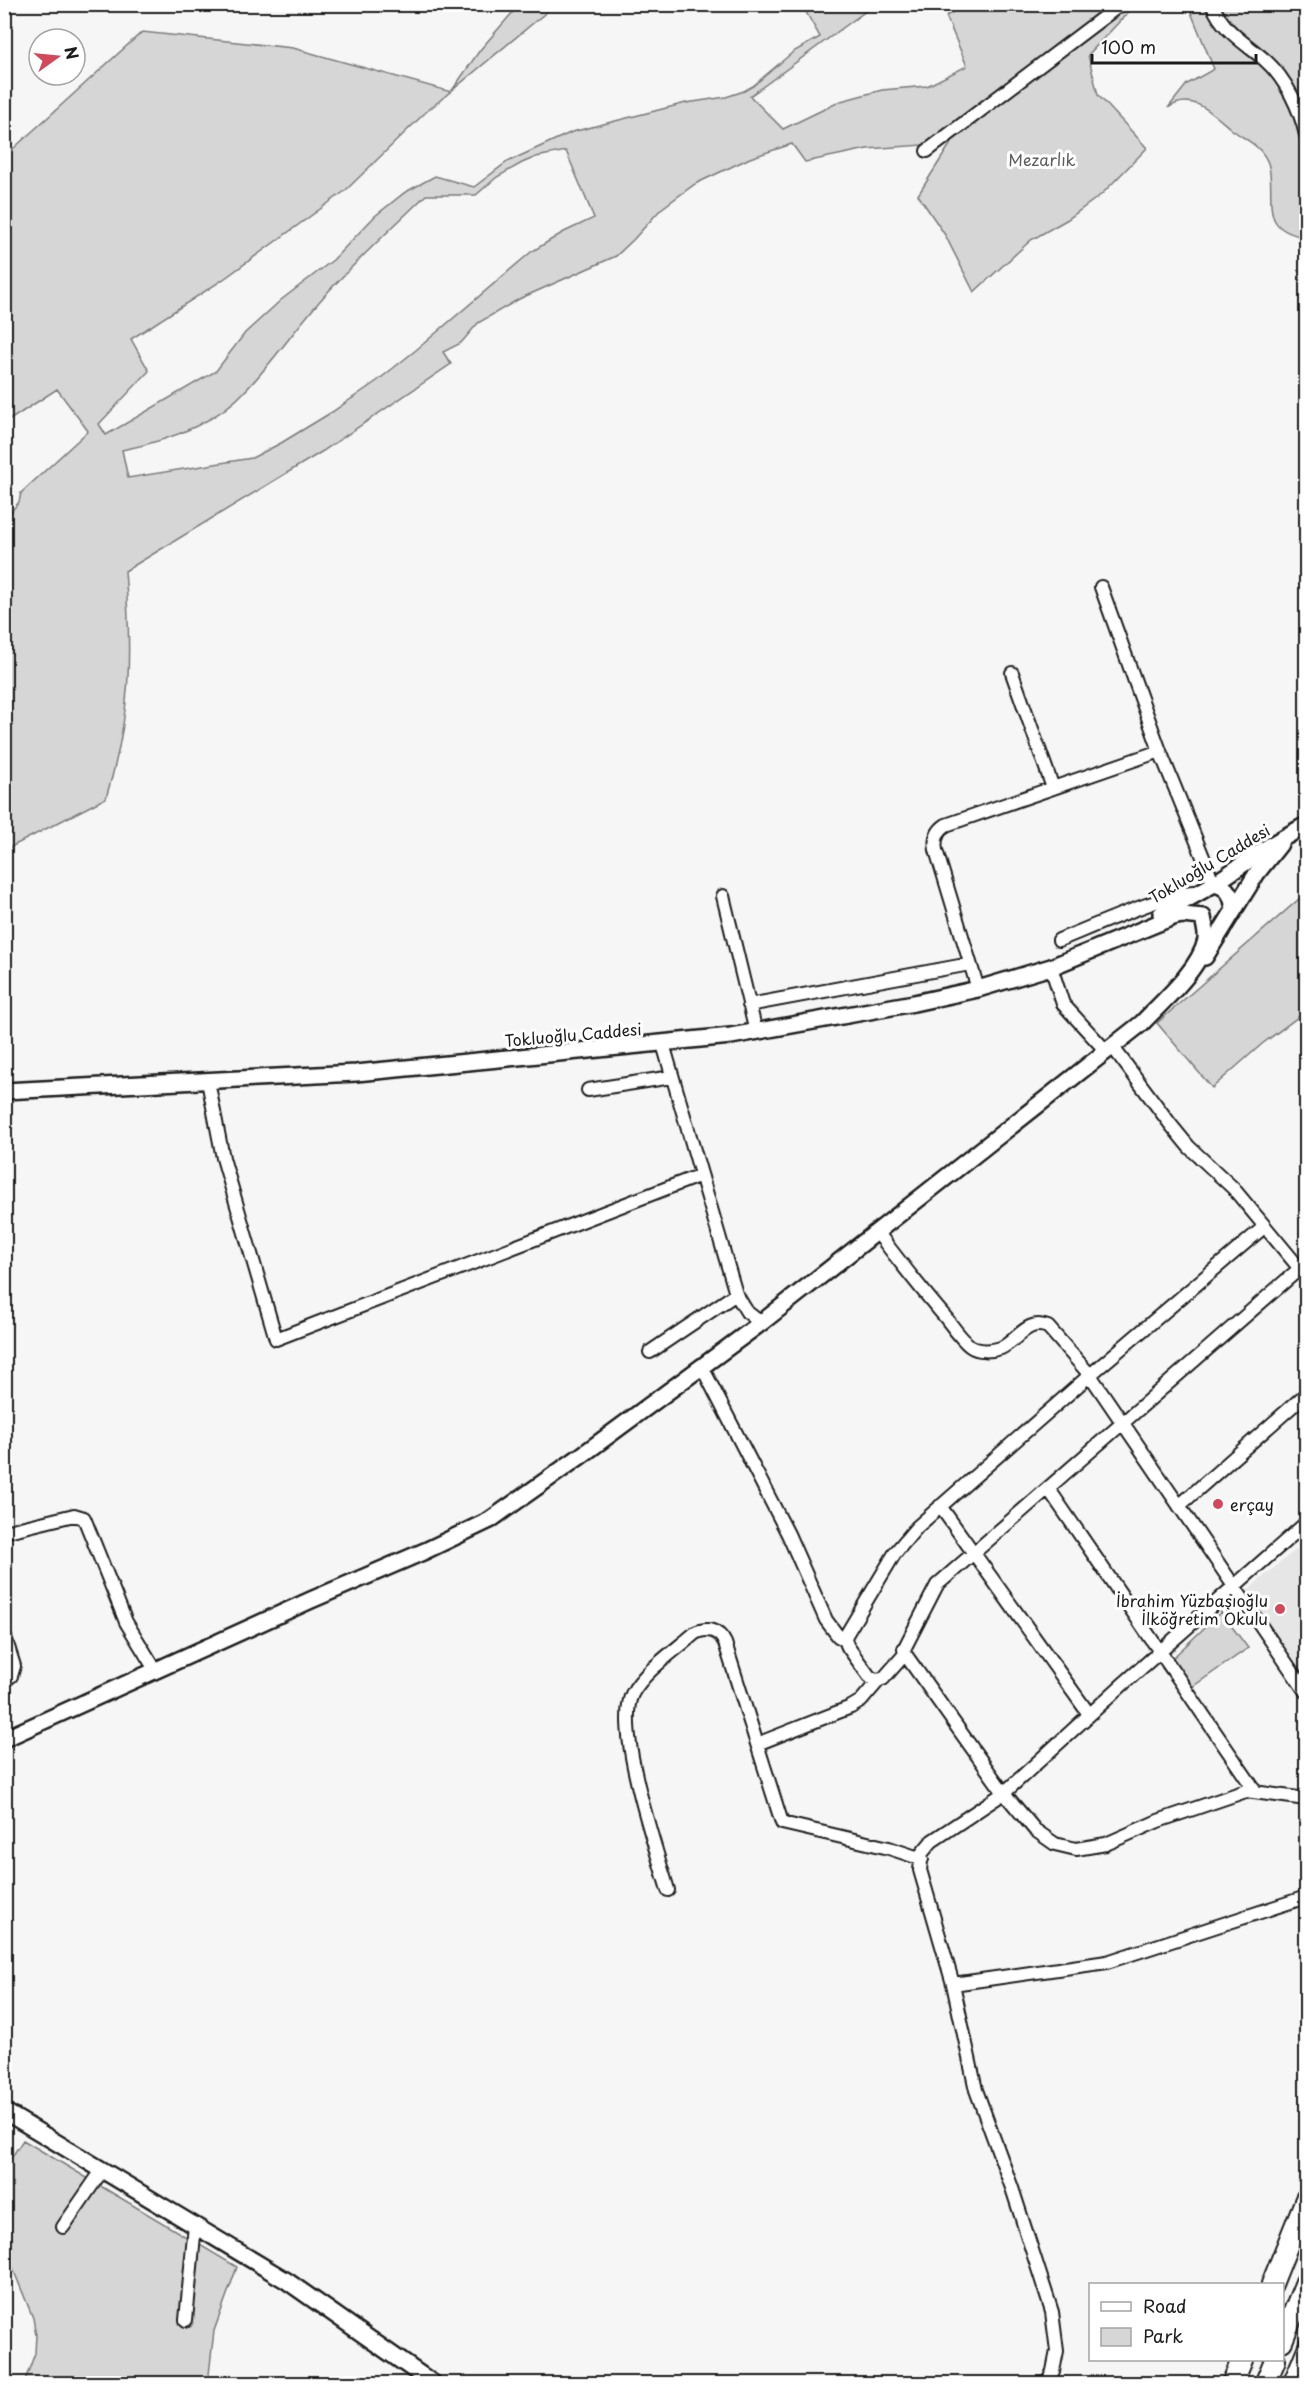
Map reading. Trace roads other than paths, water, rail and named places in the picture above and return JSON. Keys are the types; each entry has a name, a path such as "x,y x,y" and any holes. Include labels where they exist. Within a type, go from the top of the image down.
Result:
{"highway":[{"path":"1272,2283 1306,2199"},
{"path":"1284,2335 1306,2282"},
{"path":"1232,2384 1242,2361"},
{"path":"1265,2384 1275,2361"}],"street":[{"path":"927,151 1121,4"},
{"path":"1212,4 1227,29 1268,63 1280,77 1298,111 1306,135"},
{"path":"1101,587 1160,751 1214,884 1229,892 1230,915"},
{"path":"1012,673 1053,788"},
{"path":"978,989 936,850 936,836 946,825 1160,751"},
{"name":"Tokluoğlu Caddesi","path":"1131,933 1147,921 1214,884 1271,845 1306,825"},
{"path":"4,1739 425,1551 489,1520 761,1323 1142,1023 1203,960 1257,873 1285,838"},
{"path":"1059,940 1171,897 1190,891 1200,892 1206,940 1190,971"},
{"path":"723,896 756,1032"},
{"name":"Tokluoğlu Caddesi","path":"4,1091 366,1072 663,1044 756,1032 978,989 1051,967 1178,915 1203,917"},
{"path":"1203,917 1213,921 1230,915"},
{"path":"749,1005 970,964"},
{"path":"757,1744 861,1701 905,1654 906,1642 937,1585 1122,1423 1304,1269 1264,1227 1233,1188 1189,1147 1109,1048 1063,1004 1051,967"},
{"path":"663,1044 736,1294 747,1312 761,1323"},
{"path":"588,1090 672,1077"},
{"path":"208,1081 223,1158 276,1339 701,1175"},
{"path":"845,1640 895,1553 940,1506 1264,1227"},
{"path":"877,1232 970,1346 986,1350 998,1349 1009,1343 1027,1327 1041,1324 1048,1327 1090,1375 1306,1692"},
{"path":"650,1352 736,1294"},
{"path":"702,1367 788,1534 826,1620 838,1636 845,1640 867,1674 879,1680"},
{"path":"1179,1506 1306,1394"},
{"path":"1048,1488 1256,1792"},
{"path":"940,1506 1089,1714"},
{"path":"4,1532 75,1515 84,1518 126,1622 156,1671"},
{"path":"1047,2384 1053,2371 1056,2351 1052,2312 1012,2188 976,2090 953,1984 921,1870 922,1853 932,1841 1004,1793 1089,1714 1306,1523"},
{"path":"668,1890 636,1778 627,1710 636,1687 695,1634 704,1630 714,1632 725,1643 782,1823 889,1848 921,1859"},
{"path":"4,1634 14,1670 11,1676 4,1680"},
{"path":"905,1654 1004,1793 1041,1836 1055,1844 1076,1849 1106,1844 1167,1818 1246,1791 1306,1798"},
{"path":"953,1984 1107,1962 1306,1897"},
{"path":"4,2111 310,2296 435,2384"},
{"path":"63,2227 103,2169"},
{"path":"186,2320 195,2225"},
{"path":"1289,2384 1306,2343"}],"place":[{"name":"erçay","path":"1218,1504"},
{"name":"İbrahim Yüzbaşıoğlu İlköğretim Okulu","path":"1280,1609"}],"park label":[{"name":"Mezarlık","path":"1042,159"}]}
